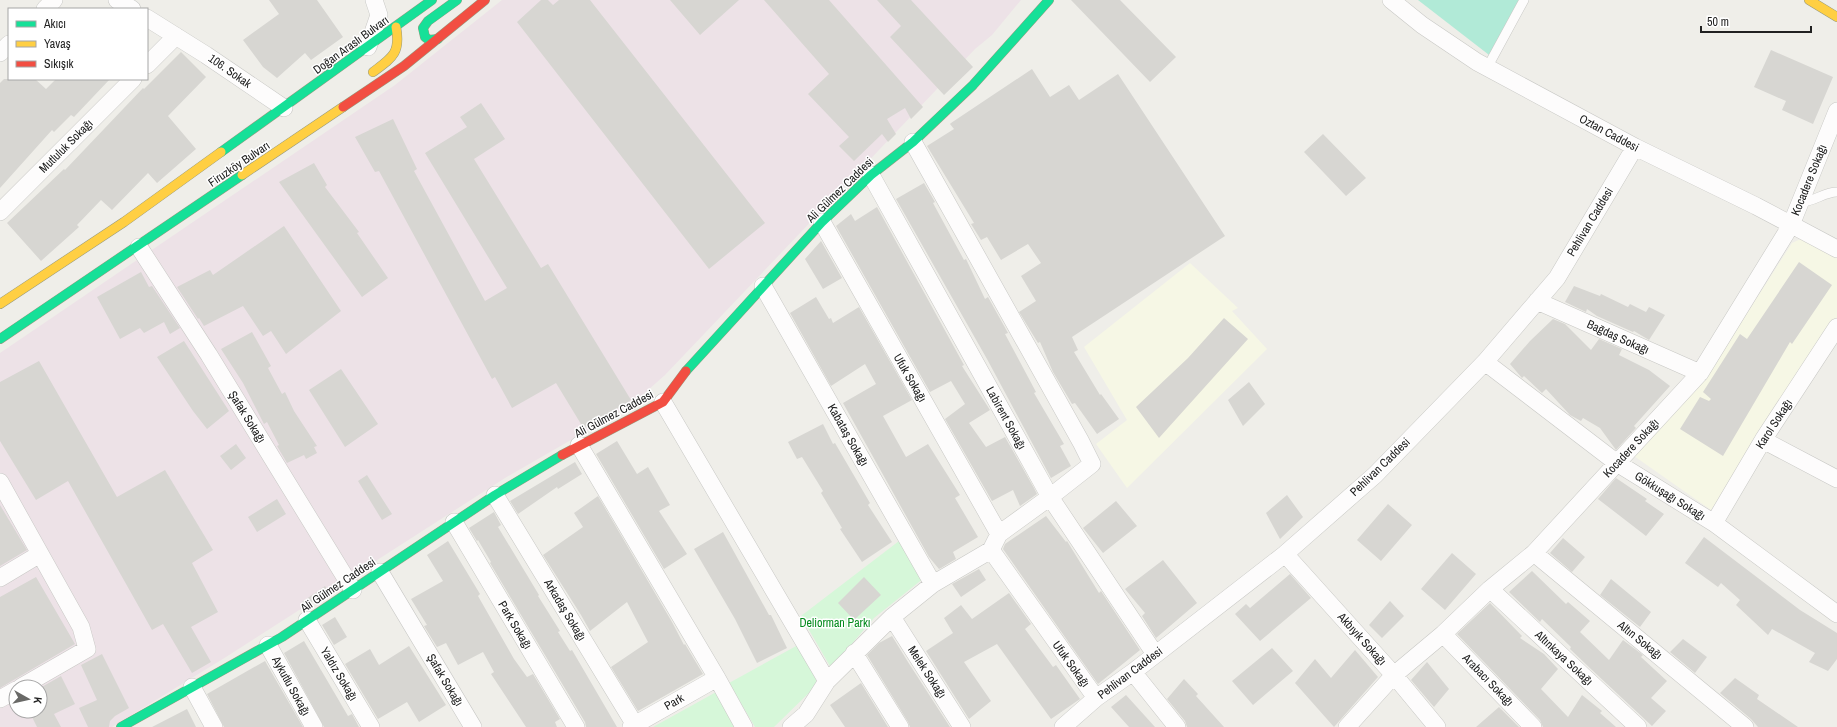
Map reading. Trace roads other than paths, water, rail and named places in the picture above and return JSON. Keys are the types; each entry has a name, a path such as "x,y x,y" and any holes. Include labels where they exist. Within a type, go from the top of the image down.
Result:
{"main road":[{"name":"Doğan Araslı Bulvarı","path":"284,108 396,28 432,0"},
{"path":"438,38 429,40 425,37 423,28 428,20 457,0"},
{"name":"Firuzköy Bulvarı","path":"0,339 139,247 404,66 485,0"},
{"name":"Ali Gülmez Caddesi","path":"121,727 268,645 495,495 579,446 663,402 688,368 822,222 871,175 913,142 973,85 1049,0"},
{"path":"1809,0 1837,17"},
{"path":"366,78 395,56 399,39 396,28"},
{"path":"315,127 324,113 348,92"},
{"name":"Firuzköy Bulvarı","path":"0,304 124,222 284,108"}],"street":[{"path":"46,8 54,0"},
{"path":"117,0 130,8"},
{"name":"Oztan Caddesi","path":"1391,0 1422,25 1487,68 1635,147 1837,249"},
{"path":"376,4 396,28"},
{"path":"368,47 377,25 379,15 376,4"},
{"name":"106. Sokak","path":"148,19 284,108"},
{"path":"148,64 176,36"},
{"path":"0,53 8,45"},
{"name":"Mutluluk Sokağı","path":"0,212 132,80"},
{"name":"Kocadere Sokağı","path":"1347,727 1394,675 1443,634 1490,589 1534,553 1700,373 1791,225 1837,111"},
{"path":"791,727 810,721 827,681 892,617 933,584 991,550 999,534 1050,498 1092,464 913,142"},
{"name":"Pehlivan Caddesi","path":"1063,727 1096,698 1133,672 1284,554 1375,475 1484,362 1557,278 1635,147"},
{"name":"Labirent Sokağı","path":"871,175 1050,498 1155,654"},
{"name":"Ufuk Sokağı","path":"822,222 999,534"},
{"name":"Şafak Sokağı","path":"139,247 209,355 353,590"},
{"name":"Kabataş Sokağı","path":"763,286 933,584"},
{"name":"Bağdaş Sokağı","path":"1537,301 1700,373"},
{"name":"Karol Sokağı","path":"1714,523 1763,440 1837,327"},
{"name":"Gökkuşağı Sokağı","path":"1484,362 1617,463 1714,523 1837,614"},
{"path":"663,402 827,681"},
{"path":"1763,440 1837,479"},
{"path":"579,446 717,678 744,727"},
{"path":"0,482 80,627 87,649 34,679"},
{"name":"Arkadaş Sokağı","path":"495,495 633,726"},
{"name":"Park Sokağı","path":"454,522 576,727"},
{"name":"Ufuk Sokağı","path":"991,550 1096,698"},
{"name":"Altın Sokağı","path":"1534,553 1746,727"},
{"path":"0,578 40,554"},
{"name":"Akbıyık Sokağı","path":"1284,554 1394,675 1437,727"},
{"name":"Şafak Sokağı","path":"380,572 473,727"},
{"name":"Altınkaya Sokağı","path":"1490,589 1638,727"},
{"name":"Melek Sokağı","path":"892,617 962,727"},
{"name":"Yaldız Sokağı","path":"307,620 371,727"},
{"name":"Arabacı Sokağı","path":"1443,634 1533,727"},
{"name":"Aykutlu Sokağı","path":"268,645 314,727"},
{"path":"854,653 900,727"},
{"path":"1133,672 1176,727"},
{"name":"Park","path":"633,726 717,678"},
{"path":"192,688 214,727"}],"lane":[{"path":"1487,68 1524,0"},
{"path":"1801,202 1815,200 1832,192 1837,192"}],"park label":[{"name":"Deliorman Parkı","path":"835,623"}]}
